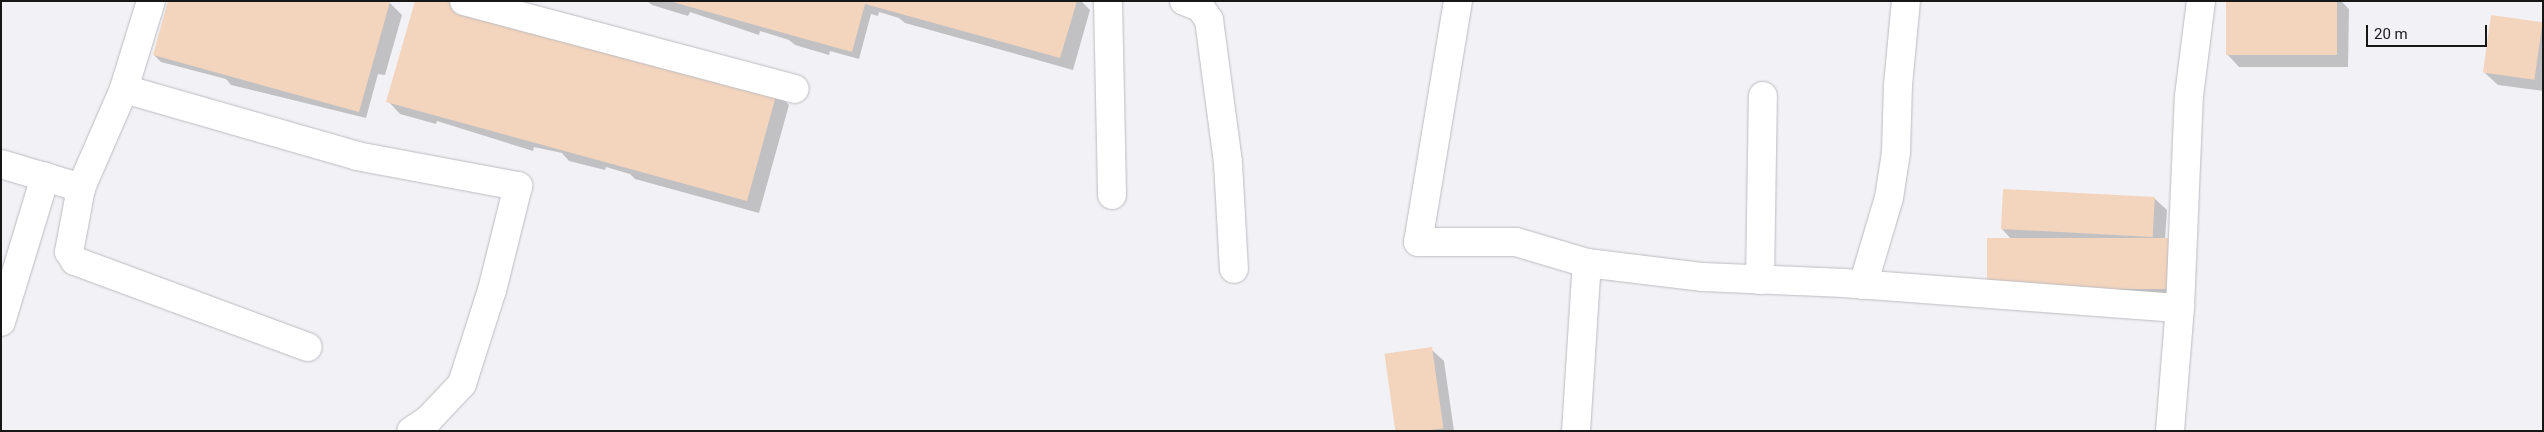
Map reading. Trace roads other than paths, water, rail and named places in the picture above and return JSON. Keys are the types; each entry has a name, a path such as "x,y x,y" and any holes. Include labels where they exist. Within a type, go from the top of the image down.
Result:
{"street":[{"path":"151,1 124,89 81,188 68,249 75,261 308,347"},
{"path":"464,1 794,89"},
{"path":"1108,1 1112,195"},
{"path":"1184,1 1200,7 1209,20 1228,163 1234,269"},
{"path":"1458,1 1418,242 1516,242 1587,264 1702,277 1863,285 2180,308"},
{"path":"1863,285 1885,215 1896,152 1898,84 1906,1"},
{"path":"2170,431 2180,308 2189,96 2201,1"},
{"path":"124,89 357,156 518,186 492,290 462,384 428,420 410,431"},
{"path":"1760,280 1763,96"},
{"path":"1,164 81,188"},
{"path":"1,322 45,177"},
{"path":"1576,431 1587,264"}]}
